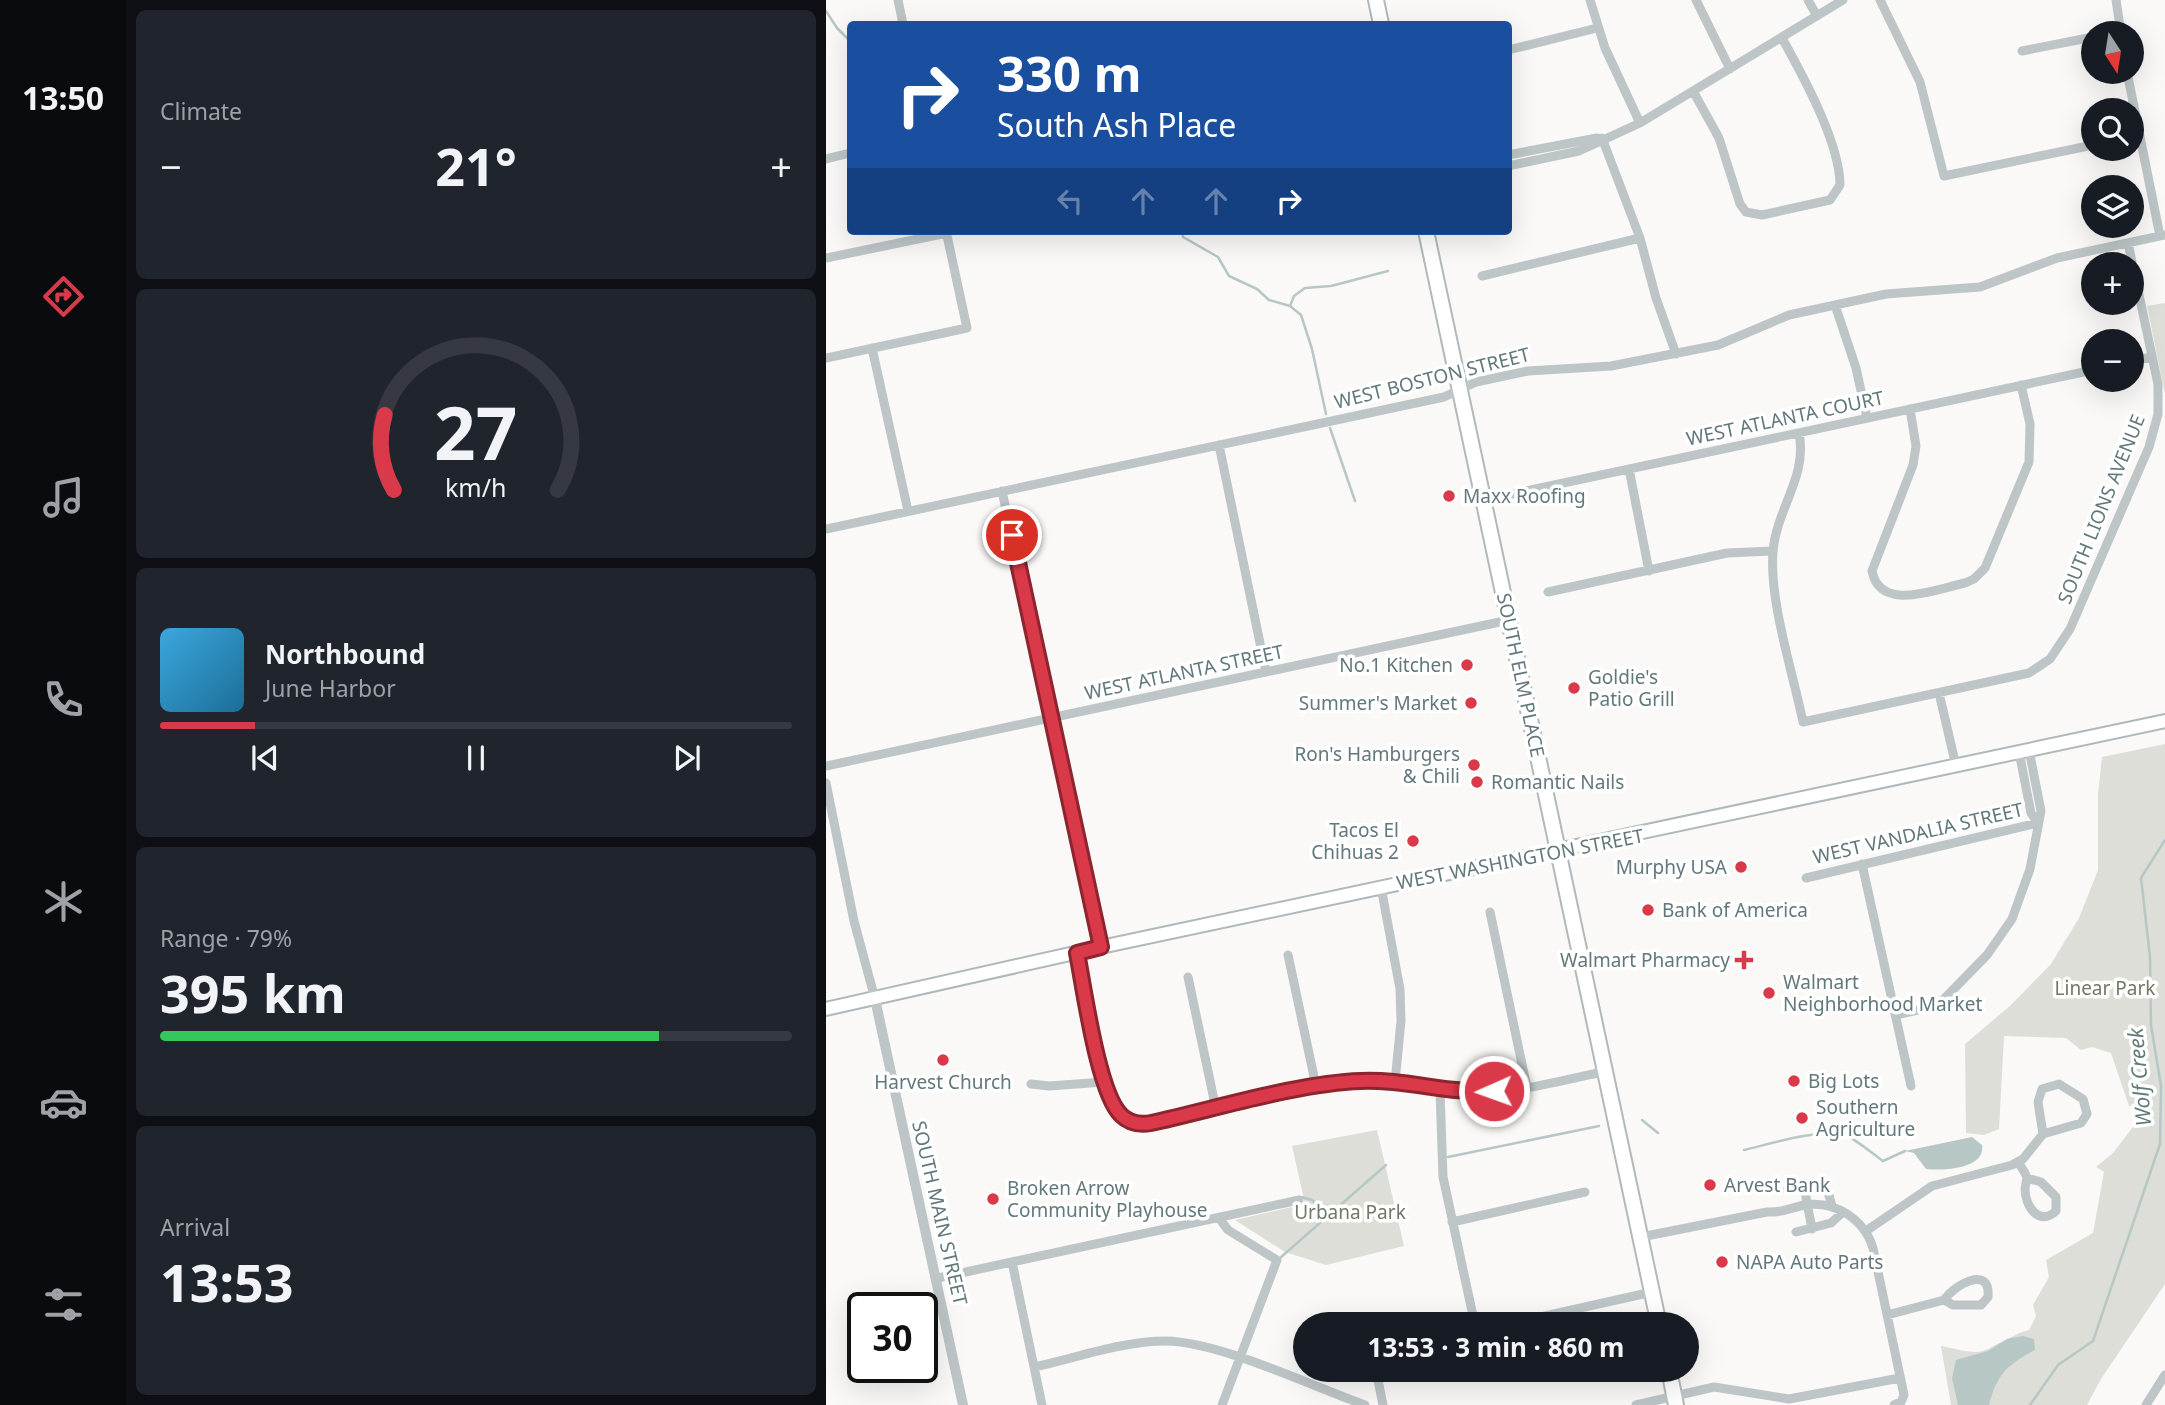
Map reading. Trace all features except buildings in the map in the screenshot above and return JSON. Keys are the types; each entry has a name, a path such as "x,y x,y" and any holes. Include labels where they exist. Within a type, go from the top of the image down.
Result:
{"main road":[{"path":"1376,0 1380,21"},
{"name":"SOUTH ELM PLACE","path":"1427,235 1657,1312"},
{"name":"WEST WASHINGTON STREET","path":"826,1009 1101,947 2165,721"},
{"path":"1671,1382 1675,1401"}],"street":[{"path":"898,0 902,21"},
{"path":"1590,0 1597,28 1640,123"},
{"path":"1696,0 1730,69"},
{"path":"1808,0 1817,16"},
{"path":"1512,165 1579,151 1602,138 1640,123 1843,0"},
{"path":"1880,0 1920,82 1944,176 2081,147"},
{"path":"2116,0 2119,21"},
{"path":"1512,49 1597,28"},
{"path":"1693,91 1719,138 1745,212 1762,215 1834,198 1840,178 1826,129 1782,38"},
{"path":"2022,51 2081,39"},
{"path":"1512,154 1602,138"},
{"path":"1602,138 1640,238 1656,298 1676,354"},
{"path":"826,159 847,154"},
{"path":"2142,161 2162,235"},
{"path":"826,258 932,235"},
{"path":"826,358 967,328 947,235"},
{"name":"WEST BOSTON STREET","path":"826,528 1444,397 1475,382 1528,371 1611,366 1676,354 1732,341 1776,319 1908,291 1980,287 2057,258 2162,235"},
{"path":"1482,276 1640,238"},
{"name":"SOUTH LIONS AVENUE","path":"1940,693 2029,673 2050,659 2070,629 2154,434 2159,401 2128,243"},
{"path":"1835,305 1856,368 1867,418"},
{"path":"872,348 908,511"},
{"path":"2144,359 2152,357"},
{"name":"WEST ATLANTA COURT","path":"1484,500 2081,372"},
{"path":"1910,409 1916,446 1913,465 1874,562 1874,579 1885,593 1901,596 1974,579 1985,568 2029,462 2030,424 2021,385"},
{"path":"1799,433 1802,446 1799,472 1777,528 1773,551 1774,583 1803,722 1940,693 1956,766"},
{"path":"1219,445 1266,672"},
{"path":"1629,469 1649,571"},
{"path":"1002,491 1101,947"},
{"path":"1548,592 1727,553 1773,551"},
{"name":"WEST ATLANTA STREET","path":"826,766 1509,620"},
{"path":"1896,1015 1931,1007 1944,999 2001,937 2020,900 2037,842 2041,811 2024,751"},
{"name":"SOUTH MAIN STREET","path":"826,783 854,921 875,999 938,1278 963,1405"},
{"name":"WEST VANDALIA STREET","path":"1806,877 2038,822"},
{"path":"1863,864 1912,1086"},
{"path":"1381,887 1400,989 1401,1021 1395,1082"},
{"path":"1490,912 1527,1088"},
{"path":"1077,953 1104,1082 1116,1109 1126,1119 1144,1124 1316,1086 1362,1081 1395,1082 1440,1091 1472,1093 1527,1088 1606,1072"},
{"path":"1288,955 1316,1086"},
{"path":"1188,977 1216,1109"},
{"path":"1031,1084 1049,1086 1104,1082"},
{"path":"1866,1231 1941,1182 2018,1163 2043,1134 2081,1123 2087,1114 2083,1099 2059,1084 2042,1089 2038,1102 2043,1134"},
{"path":"1440,1091 1441,1154 1452,1222 1472,1312"},
{"path":"2018,1163 2027,1178 2025,1191 2031,1210 2040,1217 2050,1216 2057,1207 2055,1195 2041,1182 2027,1178"},
{"path":"1787,1190 1822,1186 1828,1192 1832,1206"},
{"path":"1804,1187 1812,1229"},
{"path":"1452,1222 1585,1192"},
{"path":"938,1278 1299,1200"},
{"path":"1641,1237 1767,1212 1784,1213 1808,1205 1832,1206 1843,1212 1866,1231 1873,1248 1903,1399 1894,1405"},
{"path":"1796,1232 1831,1223 1843,1212"},
{"path":"1219,1218 1228,1230 1277,1260 1222,1405"},
{"path":"1012,1262 1042,1405"},
{"path":"1887,1315 1944,1300 1951,1289 1973,1279 1988,1287 1988,1297 1981,1305 1953,1305 1944,1300"},
{"path":"1563,1312 1653,1292"},
{"path":"1034,1367 1162,1341 1194,1344 1239,1359 1338,1401 1365,1405"},
{"path":"2146,1405 2165,1375"},
{"path":"1636,1405 1675,1401 1706,1388 1728,1387 1789,1399 1900,1378"},
{"path":"1378,1382 1383,1405"}],"green space":[{"path":"2165,303 2165,394 2147,306"},
{"name":"Linear Park","path":"2165,744 2165,1284 2101,1379 2087,1405 1951,1405 1941,1346 1976,1352 2029,1330 2036,1316 2033,1305 2049,1277 2046,1260 2093,1233 2104,1172 2096,1167 2113,1153 2136,1123 2134,1106 2129,1106 2111,1053 2092,1047 2081,1050 2066,1038 2004,1036 1999,1129 1984,1135 1966,1133 1965,1044 2011,1005 2051,964 2079,918 2098,870 2098,795 2102,757"},
{"name":"Urbana Park","path":"1377,1130 1404,1246 1326,1265 1285,1252 1235,1220 1305,1204 1292,1146"}],"shaded area":[{"path":"1972,1137 1982,1145 1981,1153 1970,1164 1961,1167 1926,1169 1914,1153 1905,1151"},
{"path":"2023,1336 2034,1339 2035,1350 2004,1372 1989,1405 1958,1405 1952,1378 1956,1360 1988,1351 2007,1339"}],"waterway":[{"path":"826,11 847,38"},
{"path":"1183,235 1218,257 1229,276 1257,289 1269,300 1290,306 1301,315 1312,349 1326,414"},
{"path":"1290,306 1294,296 1305,288 1331,286 1388,271"},
{"path":"1330,428 1355,501"},
{"name":"Wolf Creek","path":"2030,1405 2058,1365 2093,1341 2160,1144 2161,1086 2151,1025 2150,957 2141,878 2165,840"},
{"path":"1642,1120 1658,1133"},
{"path":"1448,1157 1599,1126"},
{"path":"1744,1150 1796,1137 1836,1134 1847,1136 1861,1144 1883,1161 1905,1151"},
{"path":"1280,1258 1386,1165"},
{"path":"1301,1197 1312,1200 1329,1215"}],"place":[{"name":"Maxx Roofing","path":"1449,496"},
{"name":"No.1 Kitchen","path":"1467,665"},
{"name":"Goldie's Patio Grill","path":"1574,688"},
{"name":"Summer's Market","path":"1471,703"},
{"name":"Ron's Hamburgers & Chili","path":"1474,765"},
{"name":"Romantic Nails","path":"1477,782"},
{"name":"Tacos El Chihuas 2","path":"1413,841"},
{"name":"Murphy USA","path":"1741,867"},
{"name":"Bank of America","path":"1648,910"},
{"name":"Walmart Pharmacy","path":"1744,960"},
{"name":"Walmart Neighborhood Market","path":"1769,993"},
{"name":"Harvest Church","path":"943,1060"},
{"name":"Big Lots","path":"1794,1081"},
{"name":"Southern Agriculture","path":"1802,1118"},
{"name":"Arvest Bank","path":"1710,1185"},
{"name":"Broken Arrow Community Playhouse","path":"993,1199"},
{"name":"NAPA Auto Parts","path":"1722,1262"}],"route":[{"path":"1012,535 1101,947 1077,953 1104,1082 1121,1115 1136,1123 1151,1123 1345,1082 1395,1082 1458,1093 1494,1091"}]}
